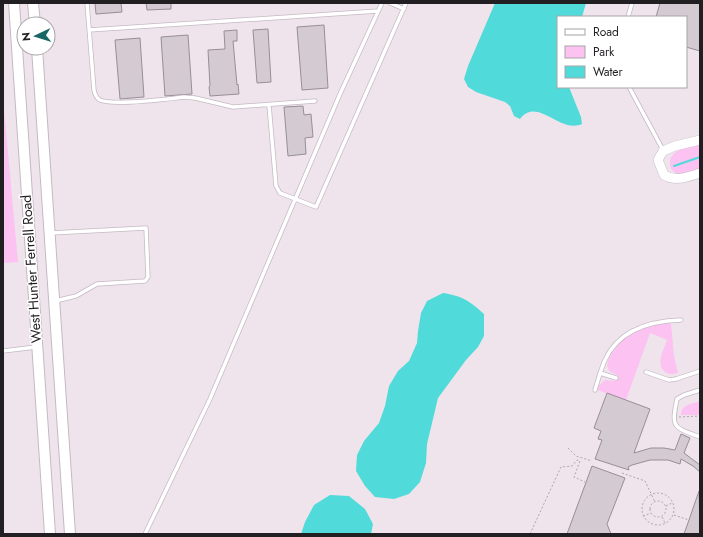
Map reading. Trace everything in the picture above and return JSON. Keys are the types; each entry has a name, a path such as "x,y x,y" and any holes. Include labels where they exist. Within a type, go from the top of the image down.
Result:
{"main road":[{"name":"West Hunter Ferrell Road","path":"14,3 50,534"},
{"path":"33,3 34,16"},
{"name":"West Hunter Ferrell Road","path":"37,56 70,534"}],"street":[{"path":"700,140 675,146 663,151 658,160 664,175 669,178 678,179 700,173"}],"lane":[{"path":"87,3 94,90 95,96 98,99 112,103 184,97 233,107 315,101"},
{"path":"145,534 210,399 340,94 382,3"},
{"path":"390,3 404,9"},
{"path":"269,105 276,186 280,193 316,207 406,3"},
{"path":"628,16 632,3"},
{"path":"89,30 378,11"},
{"path":"629,88 663,151"},
{"path":"49,233 146,228 148,277 145,281 97,284 76,296 54,301"},
{"path":"595,390 600,373 612,348 629,333 651,323 681,320"},
{"path":"3,351 37,347"},
{"path":"646,372 669,380 700,371"},
{"path":"600,373 616,378"},
{"path":"700,390 677,399 674,412 676,424 679,429 700,437"}],"path":[{"path":"679,417 700,416"},
{"path":"568,448 576,456 592,461"},
{"path":"530,534 561,467 574,464 578,460 580,461 574,477 585,482"},
{"path":"622,473 645,481 655,502"},
{"path":"662,493 669,498 672,503 674,509 673,515 665,524 654,525 647,522 643,516 642,505 646,498 652,494 662,493"},
{"path":"655,502 660,502 665,506 666,511 661,516 655,516 652,512 652,505 655,502"},
{"path":"665,506 672,503"},
{"path":"643,516 652,512"},
{"path":"673,515 689,520"},
{"path":"661,516 665,524"}],"green space":[{"path":"3,98 18,262 3,263"},
{"path":"700,144 700,169 680,175 673,171 670,164 673,155 676,152"},
{"path":"666,323 671,324 674,356 678,373 668,374 662,369 660,361 667,340 650,333 626,400 597,390 599,385 605,380 616,381 619,376 609,371 607,365 610,356 622,341 629,335 647,327"},
{"path":"700,401 700,415 681,415 681,412 685,407"}],"water":[{"path":"495,3 586,3 582,16 557,16 557,88 569,88 581,117 582,124 574,126 565,124 534,111 527,113 520,119 514,116 510,106 505,102 476,92 468,87 464,79 468,66"},
{"path":"443,293 465,300 484,314 484,336 478,347 466,360 438,398 427,444 426,463 420,482 409,494 394,499 375,497 365,486 356,471 357,455 364,441 379,423 385,406 389,386 398,371 409,361 417,343 421,313 427,301"},
{"path":"330,495 349,496 365,509 373,524 371,534 301,534 305,522 314,505"}],"building":[{"path":"95,3 121,3 122,12 96,14"},
{"path":"146,3 171,3 171,9 147,10"},
{"path":"660,3 700,3 700,51 687,47 687,16 656,16"},
{"path":"324,25 328,88 302,90 297,27"},
{"path":"268,29 271,82 257,83 253,30"},
{"path":"237,30 237,41 233,41 239,94 210,96 208,50 225,49 224,31"},
{"path":"188,35 192,94 165,96 161,37"},
{"path":"140,38 144,97 120,99 115,40"},
{"path":"303,106 304,115 311,114 313,137 305,138 306,154 288,156 284,107"},
{"path":"607,393 650,409 634,453 651,448 675,450 681,434 690,438 684,453 700,465 700,472 681,459 680,464 668,460 650,460 632,465 628,467 629,470 595,459 602,440 598,439 601,431 594,428"},
{"path":"592,466 625,478 607,524 611,534 567,534"},
{"path":"699,491 700,534 684,534 689,520"}],"waterway":[{"path":"674,166 700,157"}]}
